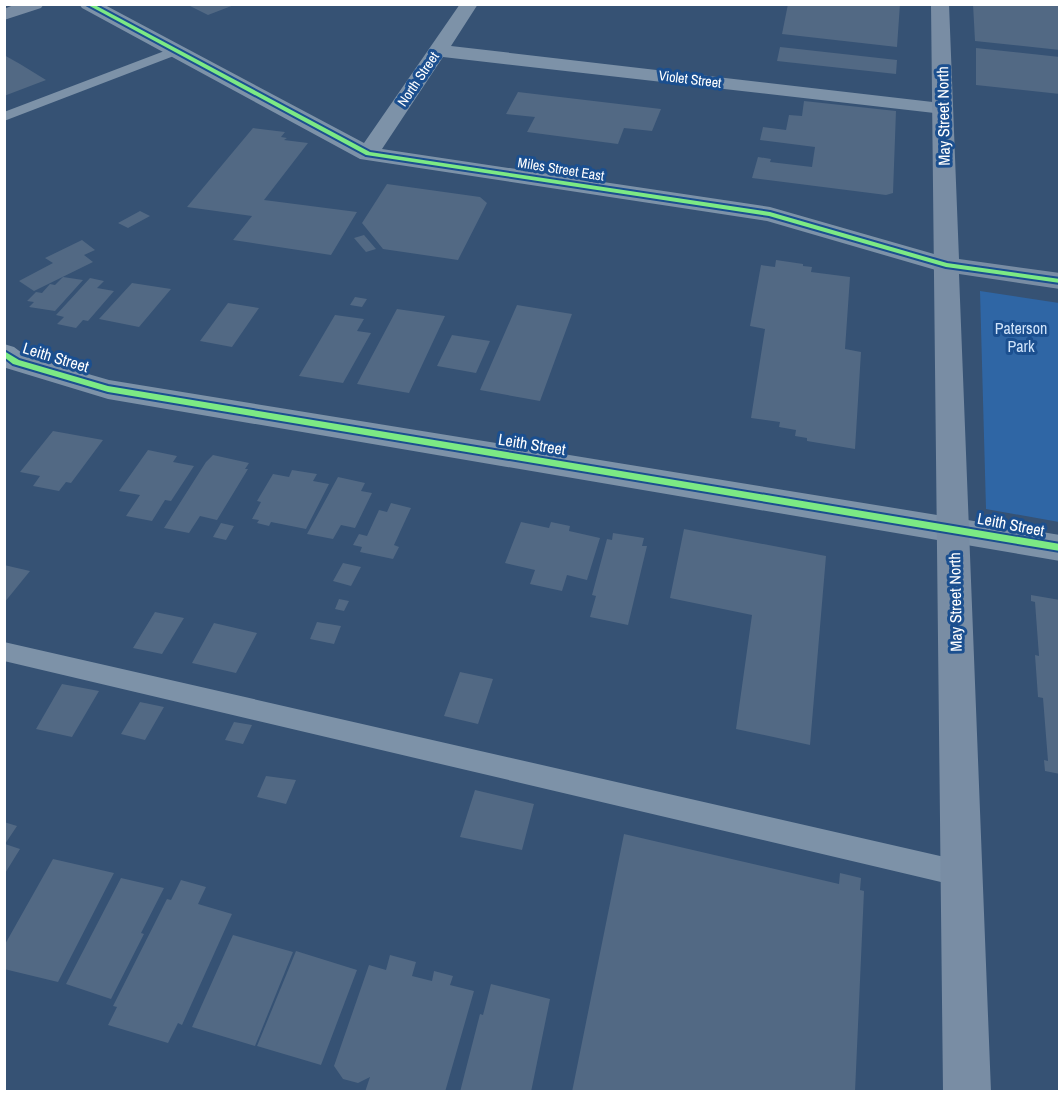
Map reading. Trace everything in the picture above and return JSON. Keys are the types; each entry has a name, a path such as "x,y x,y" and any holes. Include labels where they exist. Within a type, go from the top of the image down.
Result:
{"main road":[{"path":"4,15 35,4"},
{"name":"May Street North","path":"940,4 968,1092"},
{"name":"Miles Street East","path":"946,265 1059,281"}],"street":[{"name":"Miles Street East","path":"88,4 368,154 770,214 946,265"},
{"name":"North Street","path":"368,154 469,4"},
{"name":"Violet Street","path":"438,50 943,108"},
{"name":"Leith Street","path":"4,353 16,363 108,389 1059,548"}],"lane":[{"path":"4,117 176,51"},
{"path":"4,651 962,874"}],"green space":[{"name":"Paterson Park","path":"980,291 1059,303 1059,522 986,509"}],"building":[{"path":"195,4 234,5 208,15 190,6"},
{"path":"788,4 900,4 897,47 782,34"},
{"path":"973,4 1060,4 1060,50 975,41"},
{"path":"780,47 897,60 896,74 777,61"},
{"path":"976,48 1060,57 1060,94 976,85"},
{"path":"4,55 20,64 46,80 4,96"},
{"path":"518,92 661,109 652,131 624,128 618,144 527,132 535,117 506,114"},
{"path":"804,101 896,111 893,193 886,195 752,178 758,157 771,159 770,162 812,167 815,147 760,140 763,127 786,130 789,115 802,116"},
{"path":"253,128 285,132 281,137 287,138 284,140 308,143 264,200 357,212 331,255 233,240 252,216 187,207"},
{"path":"387,184 480,197 487,203 458,260 383,249 362,223"},
{"path":"140,211 150,216 128,228 118,223"},
{"path":"364,235 376,249 366,252 354,238"},
{"path":"82,240 95,250 84,255 93,262 34,291 19,281 53,263 45,258"},
{"path":"776,260 812,267 811,272 850,277 845,349 861,352 855,449 807,441 807,438 795,436 796,430 779,427 780,422 751,418 765,329 750,326 761,265 775,267"},
{"path":"63,277 83,280 55,311 29,307 34,302 27,301 36,292 42,293 50,284 55,285"},
{"path":"90,278 104,281 97,288 114,291 88,321 83,320 76,328 57,324 64,317 56,315"},
{"path":"132,283 171,289 139,327 99,319"},
{"path":"355,297 367,299 362,307 350,305"},
{"path":"228,303 259,308 232,347 200,341"},
{"path":"517,305 572,314 540,401 480,390"},
{"path":"397,309 445,316 409,393 357,384"},
{"path":"335,315 364,319 357,331 371,333 343,383 299,376"},
{"path":"452,335 490,341 476,373 437,366"},
{"path":"53,431 103,440 71,483 66,482 59,491 33,486 40,476 20,472"},
{"path":"148,450 177,456 173,462 194,466 171,501 165,500 152,521 126,516 140,495 119,491"},
{"path":"213,455 249,463 245,469 248,469 217,520 200,516 189,533 164,528 206,462"},
{"path":"292,470 317,474 313,481 329,484 306,529 271,522 269,526 257,523 259,520 252,519 261,502 257,501 273,474 289,477"},
{"path":"338,477 365,483 361,491 372,493 355,528 341,525 333,539 307,534"},
{"path":"391,503 411,508 394,545 399,547 393,559 360,552 362,547 353,545 359,534 367,536 379,510 387,512"},
{"path":"521,522 549,528 551,522 570,526 569,531 600,538 587,580 567,575 562,591 530,584 535,570 505,563"},
{"path":"221,523 234,526 226,540 213,537"},
{"path":"684,529 826,556 810,745 736,729 752,615 670,598"},
{"path":"613,533 644,538 642,546 647,546 628,625 590,617 596,596 592,595 607,539 612,540"},
{"path":"343,563 361,567 351,586 333,581"},
{"path":"4,565 30,571 4,603"},
{"path":"1031,595 1060,600 1060,774 1045,771 1044,760 1048,761 1043,698 1038,697 1035,655 1039,656 1035,602 1031,601"},
{"path":"339,599 349,601 344,611 335,609"},
{"path":"155,612 184,618 162,654 133,648"},
{"path":"317,622 341,626 334,644 310,639"},
{"path":"214,623 257,633 236,673 192,663"},
{"path":"460,672 493,679 478,724 444,716"},
{"path":"62,684 99,691 72,737 36,729"},
{"path":"140,702 164,707 145,740 121,734"},
{"path":"234,722 252,725 243,744 225,740"},
{"path":"266,776 296,780 286,804 257,797"},
{"path":"475,790 534,804 522,850 460,837"},
{"path":"4,822 17,826 5,844 20,849 4,875"},
{"path":"624,834 839,884 840,873 861,878 860,890 864,891 855,1092 572,1092"},
{"path":"53,859 114,873 58,982 4,969 4,946"},
{"path":"121,878 164,888 111,999 66,984"},
{"path":"181,880 206,887 198,904 232,914 182,1025 178,1023 168,1043 108,1025 117,1007 113,1006 167,899 171,900"},
{"path":"233,935 293,952 255,1046 192,1027"},
{"path":"296,951 357,970 321,1065 257,1046"},
{"path":"390,955 416,962 412,976 432,981 434,971 453,976 450,985 474,991 445,1092 365,1092 370,1077 358,1083 343,1079 334,1066 369,965 386,970"},
{"path":"491,984 550,999 531,1092 460,1092 480,1014 483,1015"}],"cycle path":[{"path":"88,4 368,154 770,214 946,265 1060,281"},
{"path":"4,353 16,362 108,389 1060,548"}]}
